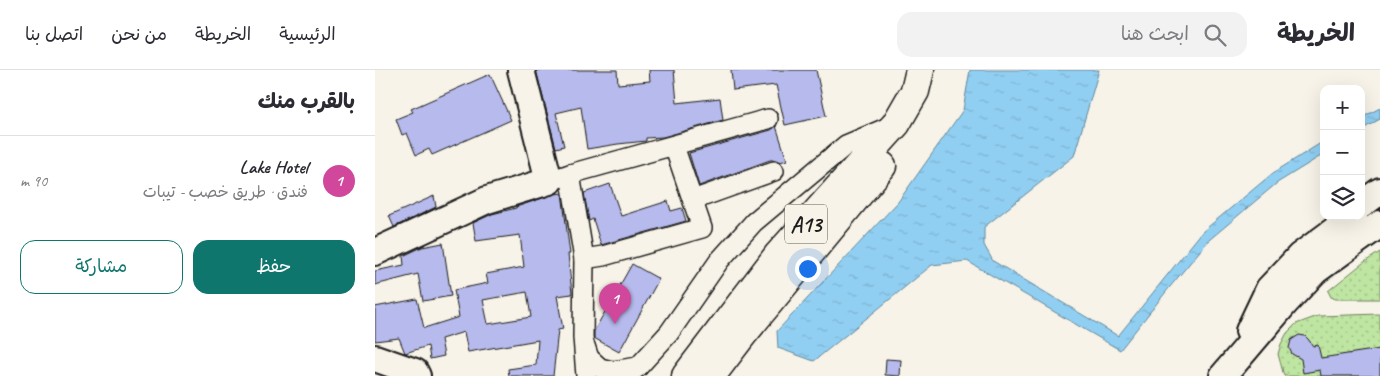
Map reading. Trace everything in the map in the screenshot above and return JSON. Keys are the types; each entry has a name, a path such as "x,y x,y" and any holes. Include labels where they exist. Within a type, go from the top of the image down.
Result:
{"highway":[{"name":"A13","path":"687,376 779,254 896,124 915,91 920,70"},
{"name":"A13","path":"711,376 799,264 914,129 933,92 937,70"}],"street":[{"path":"521,70 560,178 584,259 583,337 586,376"},
{"path":"375,252 487,200 768,119"},
{"path":"583,337 589,358 600,368 612,371 633,372 669,333 719,261 754,222 846,145 896,124"},
{"path":"584,259 603,256 702,228 674,146"},
{"path":"693,200 773,171"},
{"path":"1365,202 1380,191"},
{"path":"1365,208 1380,199"},
{"path":"1233,372 1269,290 1300,256 1342,220"},
{"path":"1300,256 1349,220"},
{"path":"1233,372 1285,302 1315,271 1380,224"},
{"path":"375,358 415,372 417,376"}],"green space":[{"path":"1380,252 1380,299 1335,299 1331,297 1328,291"},
{"path":"1380,314 1380,376 1284,376 1278,354 1287,333 1296,324 1318,316"}],"water":[{"path":"970,70 1099,70 1074,156 984,227 984,245 993,261 1118,336 1202,232 1273,173 1320,144 1320,156 1277,183 1209,240 1120,350 967,261 932,265 814,361 778,348 777,331 898,202 963,110"},
{"path":"1380,108 1380,119 1365,128 1365,116"}],"building":[{"path":"536,70 617,70 618,84 650,81 649,70 674,70 677,103 720,98 723,120 663,137 646,138 646,141 587,149 581,107 556,113 564,146 556,148"},
{"path":"731,70 816,70 826,116 785,125 776,85 733,90"},
{"path":"490,74 511,120 432,155 429,149 416,155 407,133 402,135 396,119 413,112 411,109"},
{"path":"776,126 787,160 780,162 770,160 699,186 689,153 771,130"},
{"path":"610,184 621,216 668,201 671,211 682,208 686,221 601,245 593,219 589,221 584,193"},
{"path":"562,193 570,254 568,254 572,294 557,296 563,329 558,330 553,376 509,376 508,369 536,365 538,340 468,352 464,332 441,339 444,356 430,359 428,346 405,353 399,338 375,341 375,307 417,299 424,328 459,317 454,290 488,283 486,274 524,267 520,235 476,241 473,223 492,214 516,208","holes":["527,292 531,317 488,324 483,300"]},
{"path":"434,196 436,207 394,227 389,216"},
{"path":"443,243 451,296 423,301 418,274 375,285 375,271 404,265 403,256 422,247"},
{"path":"632,264 659,279 619,352 594,338 594,331"},
{"path":"1299,335 1305,336 1313,346 1318,345 1321,358 1380,349 1380,376 1321,376 1320,370 1303,373 1301,359 1292,354 1289,348 1291,340"},
{"path":"886,359 901,360 900,376 885,375"}],"place":[{"name":"Lake Hotel","path":"615,324"}]}
